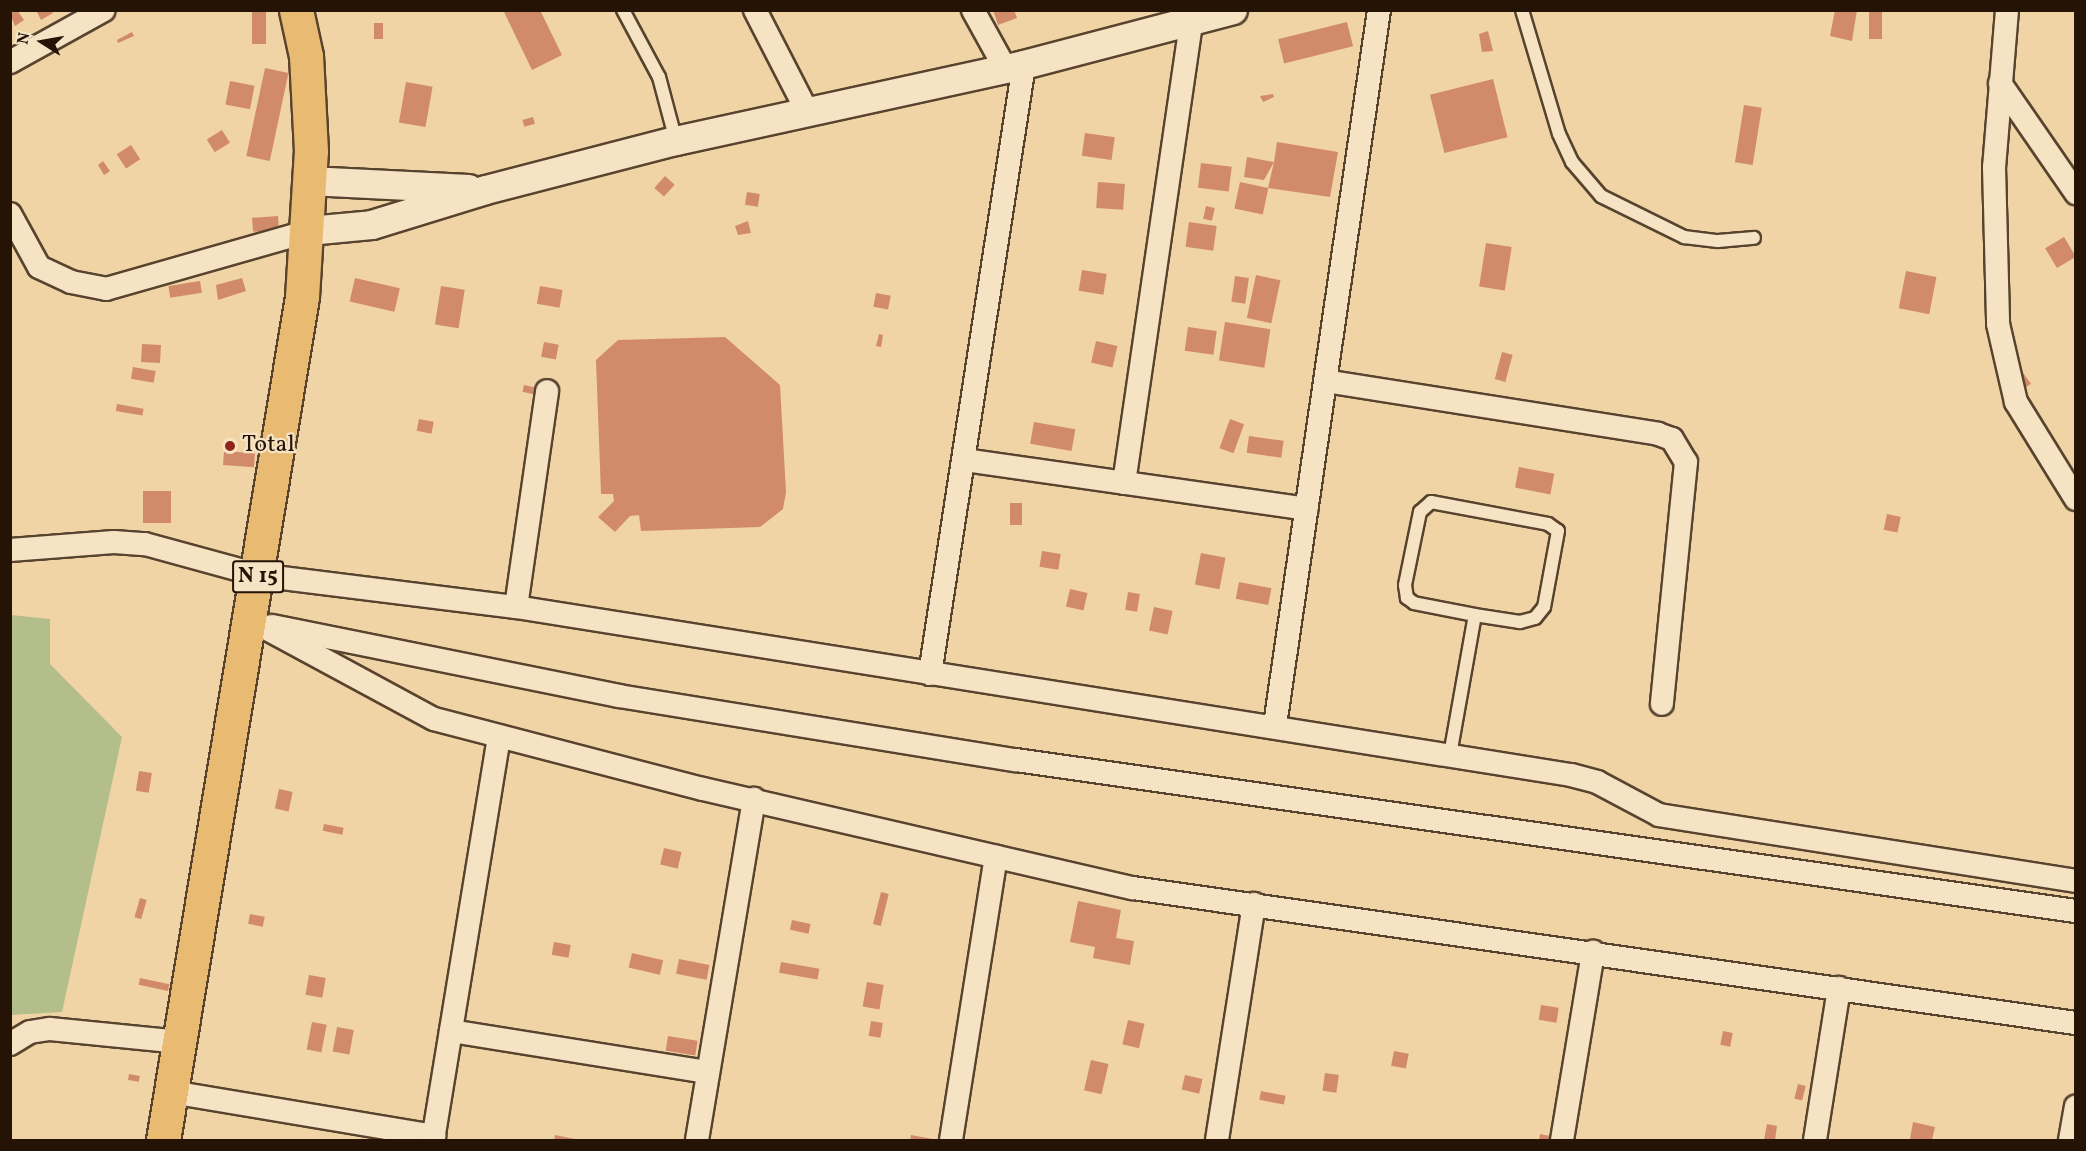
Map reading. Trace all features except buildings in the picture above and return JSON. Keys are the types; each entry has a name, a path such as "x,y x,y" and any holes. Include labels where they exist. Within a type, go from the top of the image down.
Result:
{"main road":[{"name":"N 15","path":"163,1140 254,624 258,575 296,346 309,231 309,181 306,56 296,10"}],"street":[{"path":"10,62 104,10"},
{"path":"755,10 808,113"},
{"path":"930,674 964,460 1014,66 973,10"},
{"path":"10,214 39,267 71,282 106,289 309,231 372,225 486,190 676,141 1014,66 1188,16 1233,10"},
{"path":"1275,725 1379,10"},
{"path":"2007,10 2000,83 1992,228 1998,324 2016,402 2076,499"},
{"path":"1124,483 1188,16"},
{"path":"2000,83 2076,193"},
{"path":"309,181 486,190"},
{"path":"1326,381 1658,434 1672,439 1686,462 1662,704"},
{"path":"516,608 547,391"},
{"path":"964,460 1306,509"},
{"path":"10,550 130,542 258,575 516,608 930,674 1275,725 1598,782 1659,815 2076,881"},
{"path":"254,624 434,719 754,800 1133,888 1593,952 2076,1023"},
{"path":"254,624 309,631 619,696 1016,760 2076,910"},
{"path":"171,1092 433,1138 499,736"},
{"path":"696,1140 754,800"},
{"path":"951,1140 996,857"},
{"path":"1217,1140 1254,904"},
{"path":"1562,1140 1593,952"},
{"path":"1815,1140 1839,988"},
{"path":"10,1044 30,1032 50,1029 180,1042"},
{"path":"451,1031 708,1072"},
{"path":"2070,1140 2076,1107"}],"lane":[{"path":"623,10 659,76 676,141"},
{"path":"1522,10 1559,134 1572,162 1601,196 1684,237 1718,241 1754,238"},
{"path":"1431,502 1548,524 1558,531 1544,607 1535,618 1520,622 1475,615 1414,603 1407,598 1405,585 1419,512 1431,502"},
{"path":"1450,755 1475,615"}],"green space":[{"path":"11,615 50,619 50,664 122,737 62,1012 11,1015"}],"place":[{"name":"Total","path":"230,446"}]}
